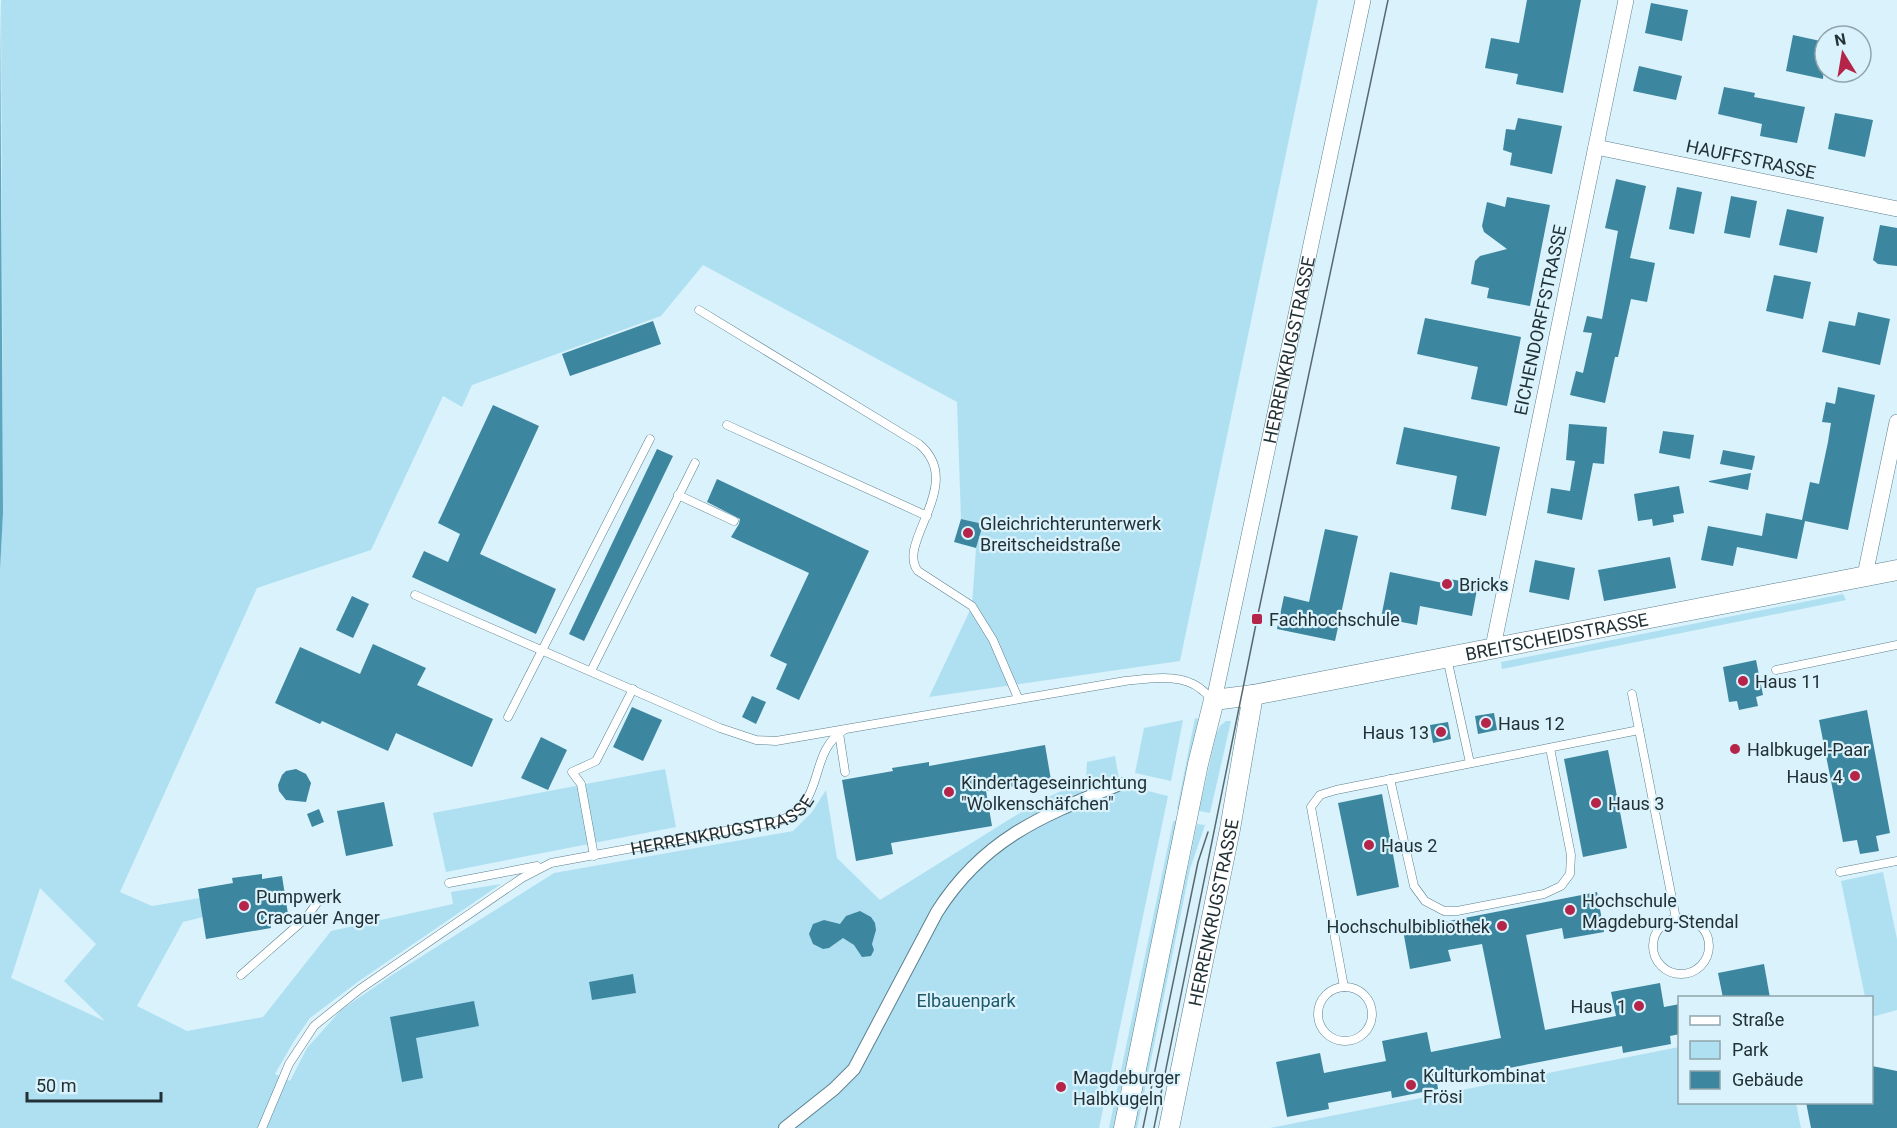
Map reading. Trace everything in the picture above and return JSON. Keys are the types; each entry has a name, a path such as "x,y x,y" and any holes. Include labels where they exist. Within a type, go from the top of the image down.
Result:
{"street":[{"name":"HERRENKRUGSTRASSE","path":"1124,1128 1198,764 1214,700 1363,0"},
{"name":"EICHENDORFFSTRASSE","path":"1493,647 1626,0"},
{"name":"HAUFFSTRASSE","path":"1596,147 1897,209"},
{"path":"1865,575 1897,422"},
{"name":"BREITSCHEIDSTRASSE","path":"1214,700 1253,695 1897,570"},
{"name":"HERRENKRUGSTRASSE","path":"1169,1128 1228,840 1253,695"},
{"path":"784,1128 834,1089 854,1069 937,912 969,871 1000,843 1028,825 1058,809 1120,784"}],"lane":[{"path":"699,310 922,446 930,457 935,475 934,498 914,550 913,564 918,571 972,606 993,640 1018,698"},
{"path":"727,425 927,516"},
{"path":"508,717 650,439"},
{"path":"591,671 695,463"},
{"path":"678,495 734,521"},
{"name":"HERRENKRUGSTRASSE","path":"415,595 730,732 756,740 776,741 1094,685 1158,679 1192,683 1214,700"},
{"path":"1776,670 1897,645"},
{"path":"1447,656 1470,764"},
{"path":"594,856 581,784 572,772 596,761 633,689"},
{"path":"1632,694 1676,919"},
{"name":"HERRENKRUGSTRASSE","path":"448,883 774,822 791,816 808,798 816,782 825,751 839,733 848,728"},
{"path":"1344,987 1311,807 1320,795 1639,730"},
{"path":"839,733 845,772"},
{"path":"1390,779 1414,886 1425,901 1444,911 1457,911 1544,894 1561,886 1570,874 1571,855 1550,748"},
{"path":"1840,872 1897,861"},
{"name":"HERRENKRUGSTRASSE","path":"262,1128 282,1078 314,1026 338,1005 522,878 550,863"},
{"path":"241,975 306,918 319,900"},
{"path":"1676,919 1686,919 1697,923 1704,930 1709,941 1709,952 1704,962 1697,970 1686,974 1675,974 1665,970 1653,952 1653,942 1658,931 1663,924 1676,919"},
{"path":"1344,987 1353,988 1364,995 1371,1006 1372,1016 1365,1032 1358,1038 1345,1041 1328,1035 1322,1029 1318,1016 1318,1008 1324,996 1335,988 1344,987"}],"green space":[{"name":"Elbauenpark","path":"1,0 1318,0 1180,661 929,697 972,606 976,548 982,524 961,519 957,402 703,265 661,316 472,385 462,407 443,396 371,550 257,588 120,892 152,906 200,898 203,917 183,922 137,1006 187,1031 263,1017 331,931 453,904 451,892 501,884 359,981 310,1018 275,1074 290,1081 307,1048 341,1010 392,975 554,873 793,831 812,812 826,790 837,858 880,900 1034,804 1086,779 1087,762 1115,756 1120,784 1168,796 1099,1128 0,1128 0,570 3,513","holes":["40,888 96,944 64,981 105,1021 11,978"]},
{"path":"1843,594 1846,600 1502,669 1501,662"},
{"path":"1195,718 1199,719 1181,810 1177,809"},
{"path":"1183,720 1171,781 1135,773 1144,728"},
{"path":"1226,721 1231,721 1210,813 1199,811 1216,735 1220,726"},
{"path":"665,769 676,827 446,872 433,813"},
{"path":"1179,820 1114,1128 1109,1128 1173,822"},
{"path":"1197,824 1205,825 1190,869 1137,1128 1133,1128"},
{"path":"1883,872 1897,939 1897,1010 1873,1017 1873,996 1865,996 1841,881"},
{"path":"1188,982 1192,983 1162,1128 1158,1128"},
{"path":"1678,1047 1678,1104 1796,1104 1801,1128 1270,1128"}],"shaded area":[{"path":"0,0 3,513 0,570"}],"building":[{"path":"1527,0 1581,0 1563,93 1516,84 1518,74 1485,68 1491,38 1519,43"},
{"path":"1651,3 1688,10 1682,41 1645,33"},
{"path":"1793,35 1813,39 1813,77 1786,71"},
{"path":"1639,66 1682,76 1676,100 1633,91"},
{"path":"1724,87 1755,93 1754,97 1805,107 1797,143 1760,136 1762,124 1718,114"},
{"path":"1835,113 1873,120 1865,157 1828,149"},
{"path":"1518,118 1562,126 1552,174 1510,165 1512,153 1503,150 1506,129 1515,130"},
{"path":"1616,179 1646,186 1630,258 1655,263 1647,302 1631,299 1605,403 1570,395 1576,371 1583,373 1592,333 1583,332 1587,316 1602,319 1618,231 1605,228"},
{"path":"1677,187 1702,192 1694,234 1669,229"},
{"path":"1731,196 1757,201 1750,238 1724,233"},
{"path":"1507,197 1550,205 1530,306 1487,298 1489,288 1471,284 1475,261 1480,256 1507,249 1484,232 1482,226 1487,202 1505,207"},
{"path":"1787,209 1824,217 1817,253 1779,245"},
{"path":"1880,225 1897,228 1897,266 1878,264 1873,260"},
{"path":"1774,275 1811,282 1803,319 1766,311"},
{"path":"1858,312 1890,319 1880,365 1822,352 1829,321 1855,326"},
{"path":"1425,318 1521,337 1507,406 1471,399 1478,367 1417,354"},
{"path":"653,321 661,344 570,376 562,354"},
{"path":"1838,387 1875,395 1848,530 1805,521 1797,559 1737,547 1733,566 1701,560 1708,526 1762,536 1766,513 1802,520 1810,482 1819,484 1828,442 1831,423 1822,422 1826,402 1835,404"},
{"path":"493,405 539,426 480,554 556,589 536,634 412,577 424,551 448,562 460,534 438,523"},
{"path":"1569,424 1607,427 1604,464 1593,463 1582,520 1547,513 1551,488 1570,491 1575,461 1566,460"},
{"path":"1404,427 1500,447 1486,516 1451,509 1457,476 1396,464"},
{"path":"1663,431 1694,435 1690,459 1659,453"},
{"path":"657,449 673,456 584,641 569,634"},
{"path":"1723,450 1755,456 1752,470 1720,464"},
{"path":"1751,473 1748,490 1709,482 1709,481"},
{"path":"717,479 869,551 799,700 776,689 787,664 770,656 809,573 731,537 740,519 707,502"},
{"path":"1679,486 1684,513 1673,515 1674,522 1653,526 1652,519 1638,521 1634,494"},
{"name":"Gleichrichterunterwerk Breitscheidstraße","path":"961,519 983,524 976,548 954,542"},
{"path":"1325,529 1358,536 1335,641 1277,629 1284,596 1309,602"},
{"path":"1670,557 1676,588 1604,601 1598,570"},
{"path":"1535,560 1575,568 1569,600 1529,592"},
{"path":"1390,572 1443,583 1444,578 1478,584 1472,616 1420,606 1417,625 1381,618"},
{"path":"352,596 369,604 353,638 336,630"},
{"path":"373,644 426,668 417,685 493,719 472,767 396,733 388,751 322,721 320,724 275,703 300,647 360,674"},
{"name":"Haus 11","path":"1756,660 1763,695 1756,697 1758,706 1739,710 1737,701 1729,702 1723,667"},
{"path":"752,696 766,702 756,724 742,717"},
{"path":"632,707 662,720 643,761 613,747"},
{"name":"Haus 4","path":"1867,710 1890,833 1876,836 1879,851 1860,854 1857,840 1843,842 1819,720"},
{"name":"Haus 12","path":"1494,713 1497,730 1478,734 1475,716"},
{"name":"Haus 13","path":"1448,722 1451,739 1433,743 1430,725"},
{"path":"541,737 567,750 548,790 521,778"},
{"path":"1045,745 1051,780 986,791 992,826 891,843 893,854 856,861 842,780 893,771 892,768 929,762 929,766"},
{"name":"Haus 3","path":"1608,750 1627,848 1583,857 1564,759"},
{"path":"296,769 306,774 311,783 306,802 286,800 279,791 278,785 282,775 286,771"},
{"name":"Haus 2","path":"1382,794 1399,887 1357,896 1338,803"},
{"path":"384,802 393,846 346,856 337,811"},
{"path":"319,809 324,822 312,827 307,814"},
{"name":"Pumpwerk Cracauer Anger","path":"262,874 262,879 282,876 288,914 269,916 271,928 206,939 198,889 233,883 232,878"},
{"name":"Haus 1","path":"1597,892 1604,932 1564,939 1562,928 1526,935 1545,1030 1616,1016 1611,992 1660,983 1664,1007 1678,1004 1678,1034 1670,1036 1671,1044 1623,1053 1622,1046 1437,1082 1438,1089 1392,1098 1391,1091 1328,1103 1329,1109 1287,1117 1276,1062 1320,1053 1324,1073 1386,1061 1382,1041 1427,1032 1431,1052 1501,1038 1482,944 1448,950 1451,961 1410,969 1403,930"},
{"path":"860,911 871,917 875,923 876,930 872,944 874,950 871,956 862,957 854,945 843,938 829,948 823,949 813,944 809,934 813,924 824,920 840,924 846,916"},
{"path":"1764,964 1770,996 1723,996 1718,973"},
{"path":"633,974 636,993 592,1000 589,982"},
{"path":"474,1001 479,1026 416,1038 423,1078 402,1082 390,1017"},
{"path":"1873,1066 1897,1071 1897,1128 1811,1128 1806,1104 1873,1104"}],"tram line":[{"path":"1154,1128 1257,619 1388,0"},
{"path":"1143,1128 1198,862 1208,832"}],"place":[{"name":"Gleichrichterunterwerk Breitscheidstraße","path":"968,533"},
{"name":"Bricks","path":"1447,584"},
{"name":"Fachhochschule","path":"1257,619"},
{"name":"Haus 11","path":"1743,681"},
{"name":"Haus 12","path":"1486,723"},
{"name":"Haus 13","path":"1441,732"},
{"name":"Halbkugel-Paar","path":"1735,749"},
{"name":"Haus 4","path":"1855,776"},
{"name":"Kindertageseinrichtung \"Wolkenschäfchen\"","path":"949,792"},
{"name":"Haus 3","path":"1596,803"},
{"name":"Haus 2","path":"1369,845"},
{"name":"Pumpwerk Cracauer Anger","path":"244,906"},
{"name":"Hochschule Magdeburg-Stendal","path":"1570,910"},
{"name":"Hochschulbibliothek","path":"1502,926"},
{"name":"Haus 1","path":"1639,1006"},
{"name":"Kulturkombinat Frösi","path":"1411,1085"},
{"name":"Magdeburger Halbkugeln","path":"1061,1087"}]}
